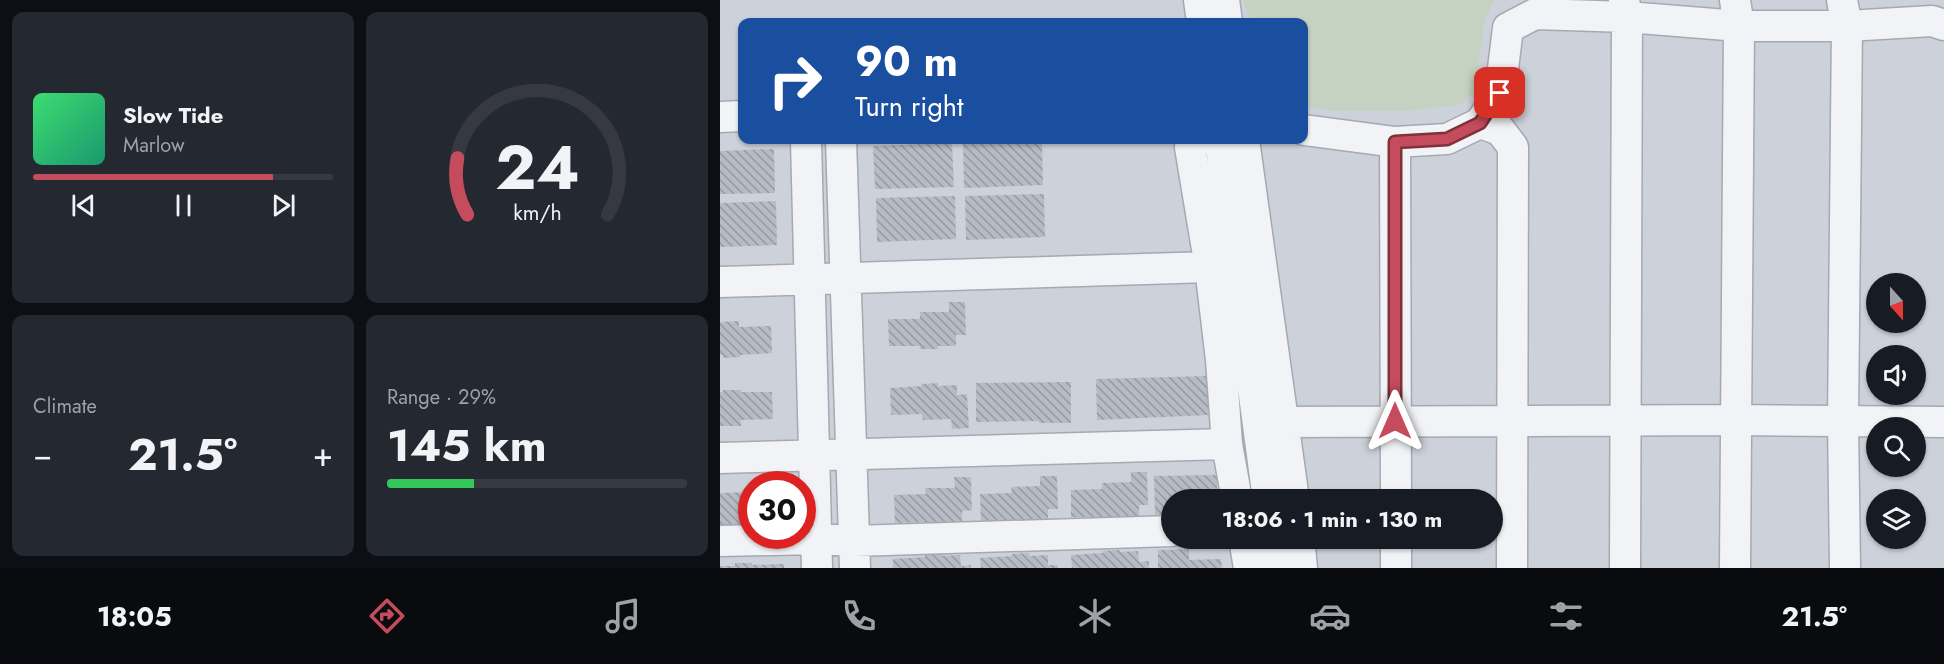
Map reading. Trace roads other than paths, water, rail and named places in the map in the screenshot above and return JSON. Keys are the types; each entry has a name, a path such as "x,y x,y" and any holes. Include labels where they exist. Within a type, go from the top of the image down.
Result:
{"street":[{"path":"1199,0 1201,18"},
{"path":"1224,0 1226,18"},
{"path":"1625,8 1625,568"},
{"path":"1308,131 1395,142 1447,139 1480,123 1500,93 1508,28 1535,14 1625,8 1737,13 1845,13 1932,21 1944,25"},
{"path":"1735,568 1737,13"},
{"path":"1845,13 1843,421 1845,568"},
{"path":"720,117 738,116"},
{"path":"1480,123 1500,130 1513,147 1512,568"},
{"path":"1395,142 1396,489"},
{"path":"806,144 816,554"},
{"path":"841,144 854,554"},
{"path":"1195,144 1221,360 1227,444 1235,489"},
{"path":"1221,144 1267,489"},
{"path":"1245,144 1293,489"},
{"path":"720,282 1210,267"},
{"path":"1284,422 1737,420 1944,422"},
{"path":"720,458 1227,444"},
{"path":"720,541 816,554 854,554 1161,532"},
{"path":"1246,549 1249,568"},
{"path":"1275,549 1278,568"},
{"path":"1300,549 1302,568"},
{"path":"1396,549 1396,568"}]}
